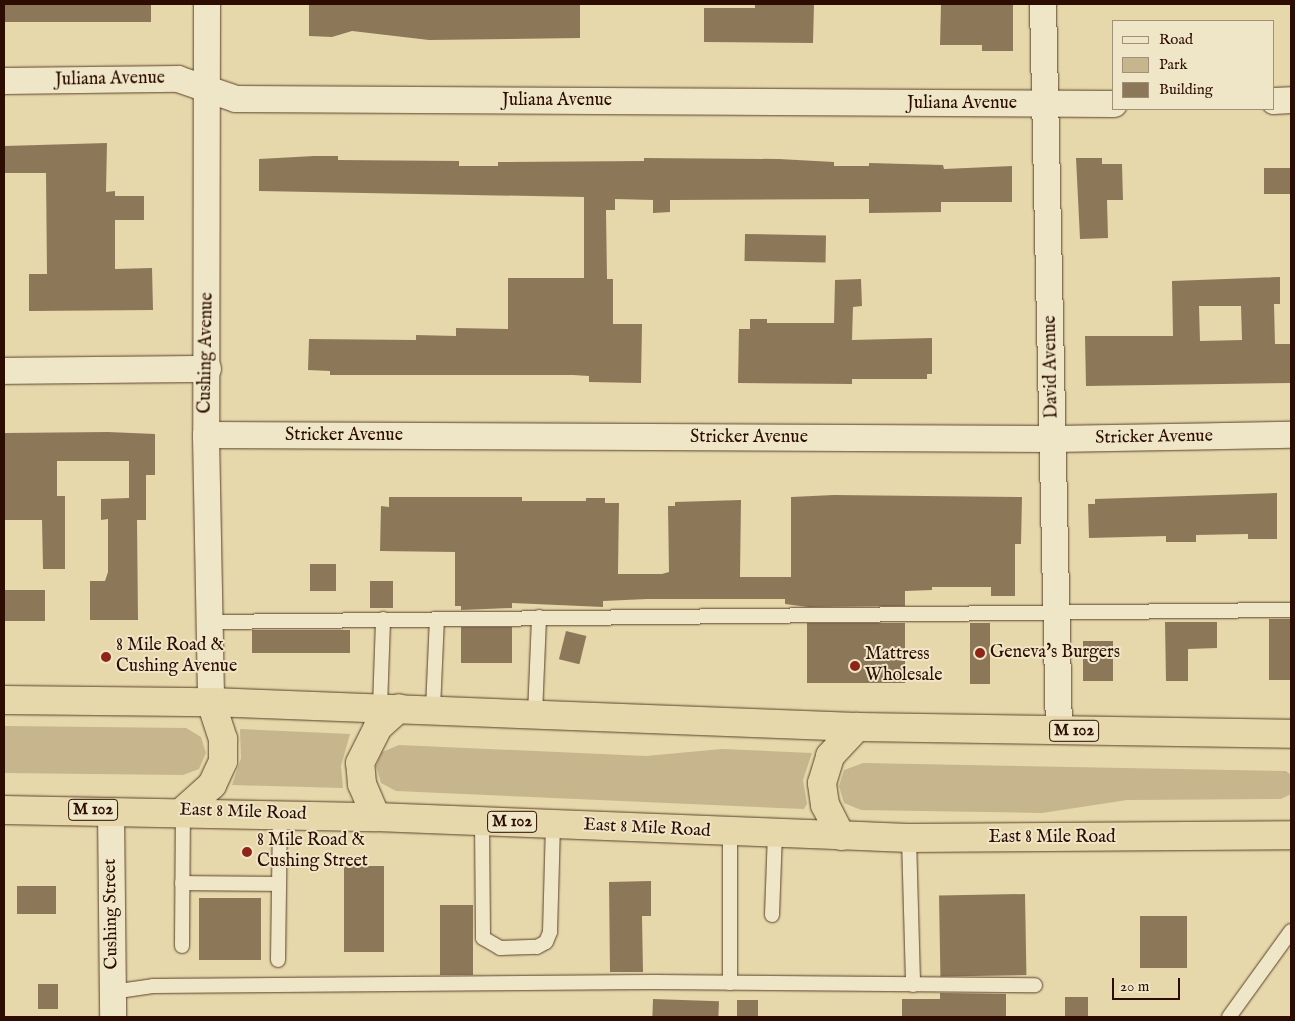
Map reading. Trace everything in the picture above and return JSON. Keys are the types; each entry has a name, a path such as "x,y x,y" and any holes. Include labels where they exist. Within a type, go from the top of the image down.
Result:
{"highway":[{"name":"M 102","path":"4,700 211,702 856,727 1291,734"},
{"path":"183,811 212,785 223,761 223,739 211,702"},
{"path":"376,817 362,784 360,763 390,708"},
{"path":"841,836 825,805 822,783 830,756 856,727"},
{"name":"East 8 Mile Road","path":"4,810 183,811 280,814 482,821 730,833 909,838 1288,832"}],"street":[{"name":"Cushing Avenue","path":"207,4 208,369 206,435 211,702"},
{"name":"David Avenue","path":"1043,4 1059,730"},
{"name":"Juliana Avenue","path":"4,81 178,80 208,92 236,99 1112,104"},
{"path":"1275,101 1291,100"},
{"path":"4,371 208,369"},
{"name":"Stricker Avenue","path":"206,435 1054,439 1291,435"},
{"name":"Cushing Street","path":"111,810 113,1005"}],"lane":[{"path":"209,622 1291,610"},
{"path":"535,714 539,617"},
{"path":"383,619 390,708"},
{"path":"433,710 437,619"},
{"path":"182,946 183,811"},
{"path":"278,960 280,814"},
{"path":"482,821 483,938 500,948 537,947 546,942 550,932 553,824"},
{"path":"730,833 730,983"},
{"path":"772,915 775,834"},
{"path":"909,838 913,985"},
{"path":"182,883 279,884"},
{"path":"1229,1017 1291,931"},
{"path":"113,1005 153,986 730,983 1035,985"}],"green space":[{"path":"4,726 186,728 201,737 206,753 199,769 183,775 4,773"},
{"path":"240,729 350,734 341,766 343,788 232,785 241,758"},
{"path":"399,745 646,756 722,749 812,753 803,780 807,804 804,809 396,791 381,783 376,766 382,752"},
{"path":"863,763 1286,771 1291,775 1291,794 1281,799 1127,800 1042,813 861,810 844,803 839,786 844,770"}],"building":[{"path":"4,4 151,4 151,22 4,22"},
{"path":"309,4 580,4 580,38 429,40 352,31 332,37 309,36"},
{"path":"755,4 814,4 813,43 704,42 704,8 755,8"},
{"path":"941,4 1013,4 1013,51 982,51 982,45 940,45"},
{"path":"107,143 106,192 115,191 115,196 144,196 144,220 115,220 115,269 152,268 153,310 29,311 29,274 47,274 46,173 4,173 4,146"},
{"path":"338,156 338,160 459,161 459,166 498,166 498,162 644,161 644,158 779,159 834,162 834,166 869,166 869,163 943,165 944,169 1012,166 1012,202 941,202 941,212 869,213 869,199 670,200 670,212 653,213 653,200 615,199 615,210 606,210 607,279 613,279 613,324 642,324 641,383 589,382 589,376 573,375 330,375 330,371 308,370 309,339 416,340 416,335 456,336 456,328 508,329 508,278 584,278 584,197 259,191 259,159"},
{"path":"1076,158 1102,158 1102,164 1122,164 1123,200 1107,200 1108,238 1080,239"},
{"path":"1264,168 1291,168 1291,194 1264,194"},
{"path":"745,234 826,235 826,262 745,261"},
{"path":"1280,277 1280,304 1274,304 1275,344 1291,344 1291,383 1086,386 1085,336 1173,336 1172,281","holes":["1199,306 1241,306 1242,340 1200,341"]},
{"path":"861,279 862,306 853,307 852,340 932,338 932,374 927,374 927,379 852,379 852,384 738,383 739,329 750,329 750,319 767,319 767,323 834,323 835,280"},
{"path":"108,432 155,434 155,475 146,475 146,520 137,520 138,620 90,620 90,581 105,581 108,572 108,519 101,520 101,499 129,498 129,461 57,461 57,496 65,496 65,569 43,569 42,520 4,520 4,433"},
{"path":"1277,493 1277,539 1248,539 1248,534 1196,535 1196,542 1166,542 1166,536 1089,538 1088,504 1095,504 1095,499"},
{"path":"834,495 1022,497 1021,544 1015,544 1015,596 991,596 991,587 932,587 932,590 905,591 905,606 808,607 785,604 785,599 647,599 603,601 603,607 512,603 512,608 461,610 461,606 455,606 455,552 380,551 381,506 389,507 389,497 522,497 522,501 586,501 586,498 605,498 605,503 619,503 618,574 662,574 669,572 668,506 675,506 675,502 741,500 740,577 791,577 791,497"},
{"path":"310,564 336,564 336,591 310,591"},
{"path":"370,581 393,581 393,608 370,608"},
{"path":"4,590 45,590 45,621 4,621"},
{"path":"1269,619 1291,619 1291,680 1269,680"},
{"path":"1165,622 1217,622 1217,648 1188,649 1188,681 1166,681"},
{"name":"Mattress Wholesale","path":"807,623 905,623 905,683 807,683"},
{"name":"Geneva's Burgers","path":"970,623 990,623 990,684 970,684"},
{"path":"461,627 512,627 512,663 461,663"},
{"path":"252,630 350,630 350,653 252,653"},
{"path":"566,631 586,636 579,664 559,659"},
{"path":"1083,641 1113,641 1113,681 1083,681"},
{"path":"344,866 384,866 384,952 344,952"},
{"path":"651,881 651,916 642,916 643,972 610,972 609,882"},
{"path":"17,886 56,886 56,914 17,914"},
{"path":"1025,894 1026,975 940,976 939,896"},
{"path":"199,898 261,898 261,960 199,960"},
{"path":"440,905 473,905 473,975 440,975"},
{"path":"1140,916 1187,916 1187,968 1140,968"},
{"path":"38,984 58,984 58,1009 38,1009"},
{"path":"940,993 1006,994 1006,1017 902,1017 902,999 940,999"},
{"path":"1065,997 1088,997 1088,1017 1065,1017"},
{"path":"653,999 719,1001 718,1017 652,1017"},
{"path":"737,1000 758,1000 758,1017 737,1017"}],"place":[{"name":"Geneva's Burgers","path":"980,653"},
{"name":"8 Mile Road & Cushing Avenue","path":"106,657"},
{"name":"Mattress Wholesale","path":"855,666"},
{"name":"8 Mile Road & Cushing Street","path":"247,852"}]}
